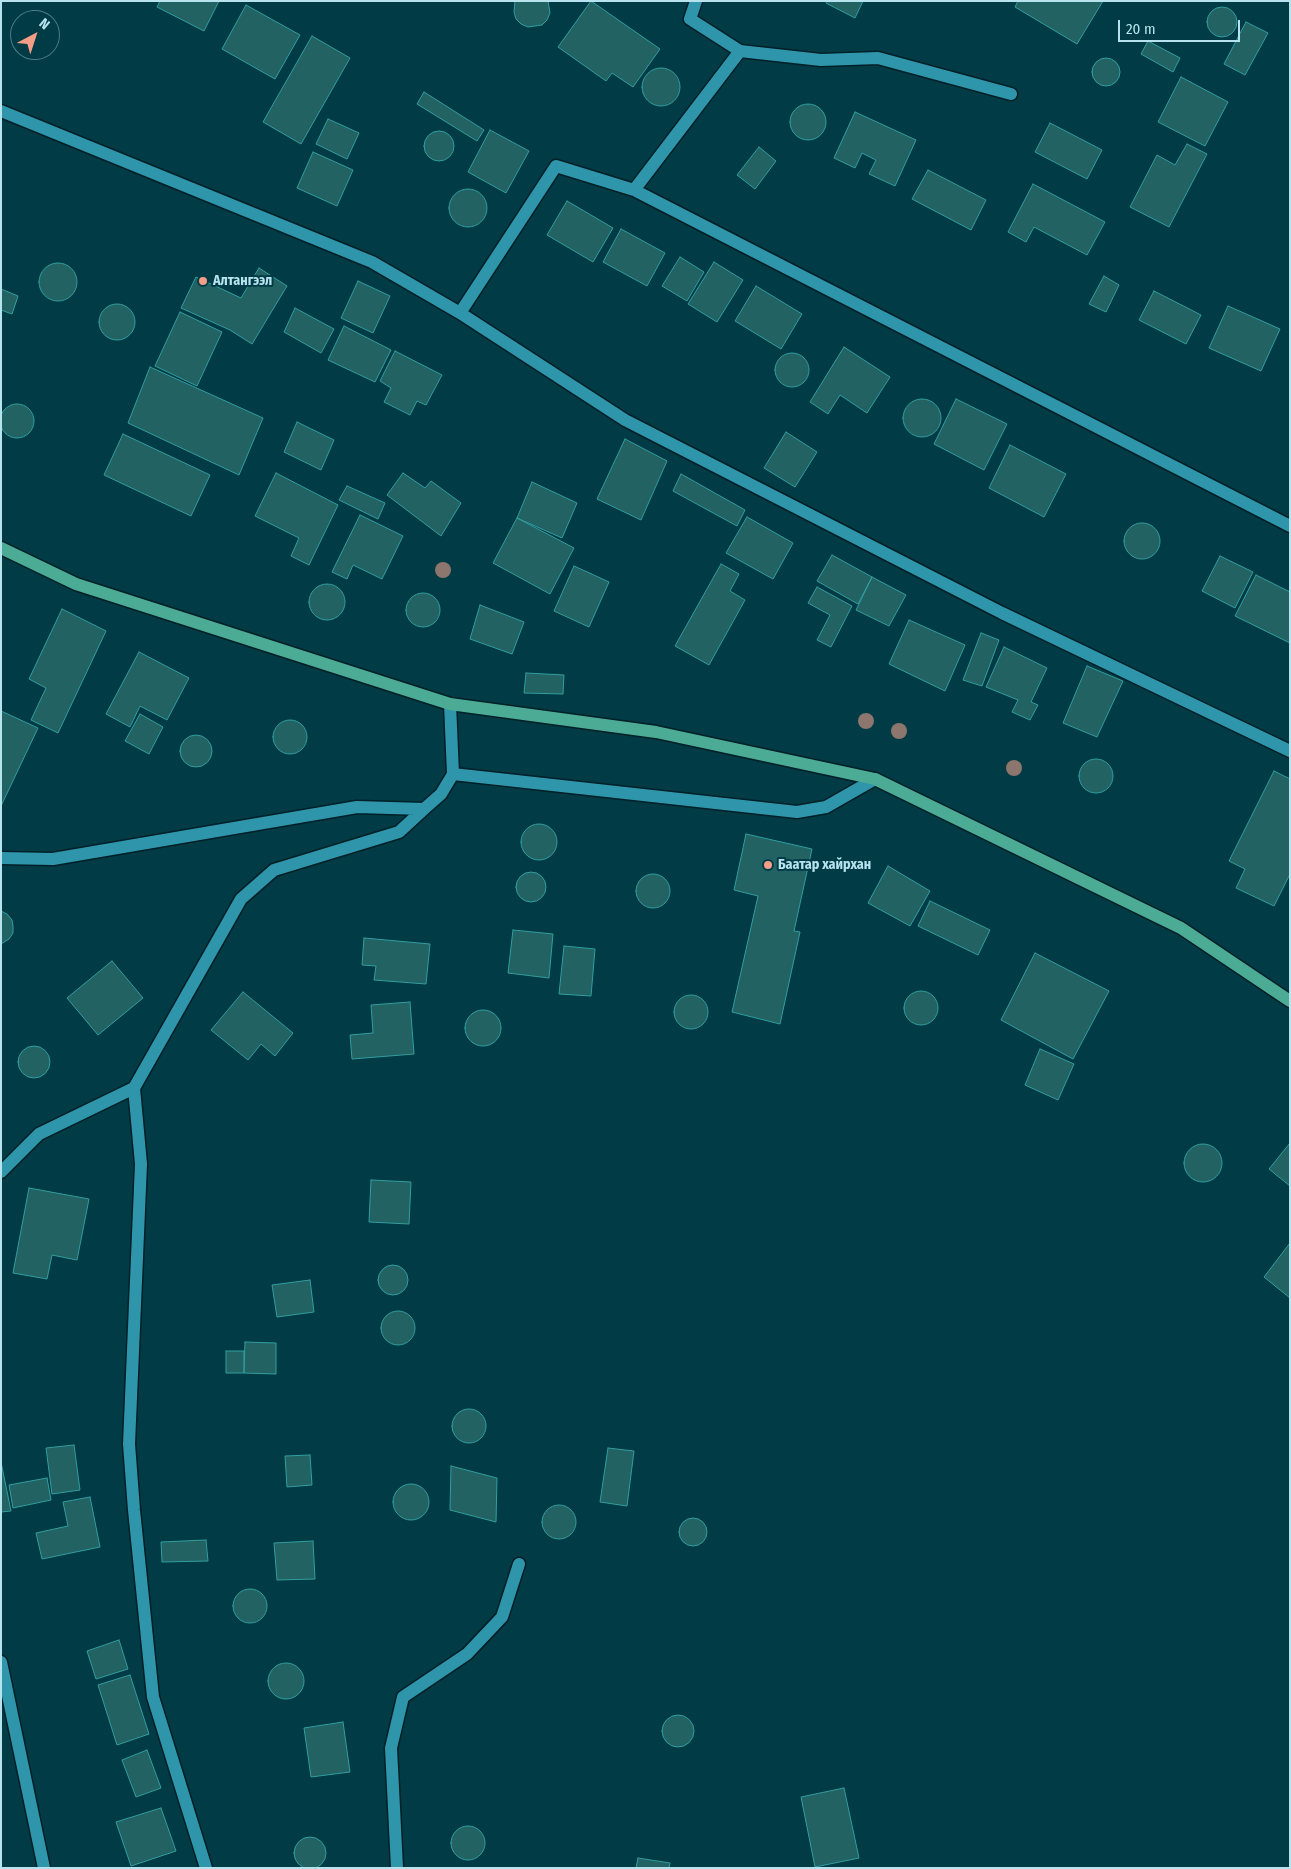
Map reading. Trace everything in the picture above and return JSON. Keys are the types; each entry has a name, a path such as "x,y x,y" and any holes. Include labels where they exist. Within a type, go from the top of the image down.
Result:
{"main road":[{"path":"1,548 76,584 450,704 656,732 875,779 1182,928 1290,1001"}],"street":[{"path":"696,1 690,19 740,51 821,60 878,58 1011,94"},
{"path":"634,190 740,51"},
{"path":"1,111 372,262 460,313 625,420 1002,613 1290,751"},
{"path":"460,313 556,166 634,190 1290,526"},
{"path":"1,1172 39,1134 134,1088 241,899 274,870 399,832 441,794 453,774 450,704"},
{"path":"453,774 797,812 826,807 875,779"},
{"path":"1,858 53,859 357,808 424,809"},
{"path":"134,1088 141,1164 129,1444 134,1510 153,1697 206,1868"},
{"path":"397,1868 391,1748 403,1697 467,1654 502,1617 519,1564"},
{"path":"1,1662 44,1868"}],"building":[{"path":"160,1 219,1 204,31 157,7"},
{"path":"515,1 548,1 550,13 547,20 542,25 528,27 521,24 516,19 514,12"},
{"path":"591,1 660,49 633,87 612,73 606,81 558,47"},
{"path":"827,1 863,1 855,18 826,3"},
{"path":"1018,1 1103,1 1077,44 1015,7"},
{"path":"246,5 300,35 275,79 222,49"},
{"path":"1222,7 1233,11 1237,22 1233,33 1222,37 1211,33 1207,22 1211,11"},
{"path":"1246,22 1268,33 1245,75 1224,64"},
{"path":"312,36 350,58 301,144 263,122"},
{"path":"1148,41 1180,58 1173,72 1141,54"},
{"path":"1106,58 1116,62 1120,72 1116,82 1106,86 1096,82 1092,72 1096,62"},
{"path":"661,68 674,74 680,87 674,100 661,106 648,100 642,87 648,74"},
{"path":"1181,77 1228,102 1205,146 1158,122"},
{"path":"424,92 484,130 477,141 417,104"},
{"path":"808,104 815,105 821,109 825,115 825,129 821,135 815,139 808,140 801,139 795,135 791,129 790,122 791,115 795,109 801,105"},
{"path":"855,112 916,140 895,186 869,174 876,160 862,153 855,168 834,158"},
{"path":"328,119 359,133 347,159 316,144"},
{"path":"1050,123 1102,150 1087,179 1035,152"},
{"path":"490,130 529,151 506,193 468,172"},
{"path":"439,131 450,135 454,146 450,157 439,161 428,157 424,146 428,135"},
{"path":"1187,144 1207,154 1169,227 1130,207 1157,155 1175,165"},
{"path":"759,147 776,161 755,189 737,175"},
{"path":"313,152 353,170 337,206 297,188"},
{"path":"928,170 986,200 971,230 912,199"},
{"path":"1033,184 1105,222 1087,255 1034,227 1026,242 1008,232"},
{"path":"468,189 475,190 481,195 486,201 486,215 481,221 475,226 468,227 461,226 455,221 450,215 449,208 450,201 455,195 461,190"},
{"path":"567,201 613,228 593,262 547,235"},
{"path":"621,229 665,253 647,286 603,262"},
{"path":"680,257 704,272 687,301 662,286"},
{"path":"714,262 743,280 717,322 688,304"},
{"path":"58,263 65,264 71,269 76,275 76,289 71,295 65,300 58,301 51,300 45,295 40,289 39,282 40,275 45,269 51,264"},
{"path":"259,268 287,286 252,344 230,330 181,308 196,277 241,298"},
{"path":"1104,276 1119,285 1106,312 1089,304"},
{"path":"358,281 390,296 373,333 341,318"},
{"path":"756,286 802,314 781,349 735,321"},
{"path":"1,289 18,296 12,314 1,310"},
{"path":"1154,291 1201,315 1186,344 1139,320"},
{"path":"117,304 124,305 130,309 134,315 134,329 130,335 124,339 117,340 110,339 104,335 100,329 99,322 100,315 104,309 110,305"},
{"path":"1228,306 1280,329 1261,371 1209,348"},
{"path":"295,308 334,329 321,353 284,332"},
{"path":"180,312 222,332 197,386 155,366"},
{"path":"344,326 391,350 375,382 328,360"},
{"path":"844,347 890,377 867,413 840,395 828,414 810,402"},
{"path":"395,351 442,375 426,405 417,401 410,415 384,402 391,388 380,381"},
{"path":"792,353 804,358 809,370 804,382 792,387 780,382 775,370 780,358"},
{"path":"150,367 263,418 239,475 128,423"},
{"path":"922,399 936,404 941,418 936,432 922,437 908,432 903,418 908,404"},
{"path":"956,399 1007,424 984,470 934,444"},
{"path":"17,404 24,405 29,409 33,414 33,428 29,433 24,437 17,438 10,437 5,433 1,428 0,421 1,414 5,409 10,405"},
{"path":"297,422 334,440 321,470 284,452"},
{"path":"786,432 817,452 795,487 764,468"},
{"path":"123,434 210,475 191,516 104,475"},
{"path":"625,439 667,461 641,520 597,499"},
{"path":"1010,445 1066,474 1044,517 989,488"},
{"path":"276,473 338,505 309,565 291,556 299,538 255,516"},
{"path":"403,473 425,488 431,481 461,503 441,536 387,495"},
{"path":"681,474 745,510 737,526 673,491"},
{"path":"532,482 577,503 562,538 517,518"},
{"path":"347,486 385,503 378,519 339,500"},
{"path":"360,515 403,536 382,579 353,565 347,579 332,572"},
{"path":"747,517 793,543 773,579 726,553"},
{"path":"517,518 574,548 550,594 493,563"},
{"path":"1142,523 1149,524 1155,528 1159,534 1159,548 1155,554 1149,558 1142,559 1135,558 1129,554 1125,548 1124,541 1125,534 1129,528 1135,524"},
{"path":"832,555 872,577 858,604 817,581"},
{"path":"1220,556 1253,572 1235,608 1202,591"},
{"path":"721,564 739,574 730,591 745,600 709,665 675,646"},
{"path":"574,566 609,582 589,627 554,611"},
{"path":"1256,575 1290,592 1290,643 1235,616"},
{"path":"872,577 906,595 889,626 856,610"},
{"path":"327,584 339,590 345,602 339,614 327,620 315,614 309,602 315,590"},
{"path":"817,587 852,606 831,647 817,640 830,615 808,603"},
{"path":"423,593 435,598 440,610 435,622 423,627 411,622 406,610 411,598"},
{"path":"480,605 524,622 512,654 470,639"},
{"path":"62,609 106,631 58,733 31,720 46,688 29,679"},
{"path":"909,620 965,645 945,691 889,664"},
{"path":"981,633 999,640 982,686 963,680"},
{"path":"1004,647 1047,668 1031,702 1038,705 1030,720 1012,712 1018,700 986,687"},
{"path":"139,652 189,678 167,720 140,706 130,727 106,714"},
{"path":"1087,666 1123,681 1097,737 1063,723"},
{"path":"526,673 564,675 563,694 524,693"},
{"path":"1,711 38,728 1,806"},
{"path":"140,714 163,727 149,754 125,741"},
{"path":"290,720 302,725 307,737 302,749 290,754 278,749 273,737 278,725"},
{"path":"196,735 207,740 212,751 207,762 196,767 185,762 180,751 185,740"},
{"path":"1096,759 1108,764 1113,776 1108,788 1096,793 1084,788 1079,776 1084,764"},
{"path":"1274,771 1290,779 1290,874 1274,906 1236,888 1245,869 1229,861"},
{"path":"539,824 546,825 552,829 556,835 556,849 552,855 546,859 539,860 532,859 526,855 522,849 521,842 522,835 526,829 532,825"},
{"path":"746,834 812,849 794,931 800,932 780,1024 732,1012 758,896 734,890"},
{"path":"888,866 930,891 910,926 868,903"},
{"path":"531,872 537,873 545,881 545,893 537,901 531,902 525,901 517,893 516,887 517,881 525,873"},
{"path":"653,874 660,875 665,879 669,884 669,898 665,903 660,907 653,908 646,907 641,903 637,898 636,891 637,884 641,879 646,875"},
{"path":"930,901 990,930 978,955 918,926"},
{"path":"1,911 12,920 13,933 9,939 1,944"},
{"path":"513,930 553,934 549,978 508,973"},
{"path":"364,938 430,944 426,984 374,980 376,966 362,965"},
{"path":"564,946 595,949 591,996 559,994"},
{"path":"1035,953 1109,991 1073,1059 1001,1020"},
{"path":"112,961 143,998 98,1035 67,998"},
{"path":"921,991 933,996 938,1008 933,1020 921,1025 909,1020 904,1008 909,996"},
{"path":"243,992 293,1033 275,1056 261,1044 248,1060 211,1030"},
{"path":"691,995 703,1000 708,1012 703,1024 691,1029 679,1024 674,1012 679,1000"},
{"path":"410,1002 414,1054 352,1059 350,1035 373,1033 371,1005"},
{"path":"483,1010 490,1011 496,1015 500,1021 500,1035 496,1041 490,1045 483,1046 476,1045 470,1041 466,1035 465,1028 466,1021 470,1015 476,1011"},
{"path":"34,1046 46,1050 50,1062 46,1074 34,1078 22,1074 18,1062 22,1050"},
{"path":"1040,1049 1074,1064 1058,1100 1025,1085"},
{"path":"1290,1143 1290,1186 1269,1169"},
{"path":"1203,1144 1216,1150 1222,1163 1216,1176 1203,1182 1190,1176 1184,1163 1190,1150"},
{"path":"371,1180 411,1182 409,1224 369,1222"},
{"path":"29,1188 89,1199 77,1260 52,1255 47,1279 13,1273"},
{"path":"1290,1243 1290,1298 1264,1277"},
{"path":"393,1265 404,1269 408,1280 404,1291 393,1295 382,1291 378,1280 382,1269"},
{"path":"310,1280 314,1312 277,1317 272,1285"},
{"path":"398,1311 405,1312 410,1316 414,1321 414,1335 410,1340 405,1344 398,1345 391,1344 386,1340 382,1335 381,1328 382,1321 386,1316 391,1312"},
{"path":"245,1342 276,1343 276,1374 244,1373"},
{"path":"226,1351 244,1351 244,1373 226,1373"},
{"path":"469,1409 481,1414 486,1426 481,1438 469,1443 457,1438 452,1426 457,1414"},
{"path":"74,1445 80,1490 52,1494 46,1448"},
{"path":"608,1448 634,1451 627,1506 600,1502"},
{"path":"310,1455 312,1485 287,1487 285,1456"},
{"path":"1,1462 11,1511 1,1512"},
{"path":"451,1466 497,1478 496,1522 450,1510"},
{"path":"47,1478 51,1500 13,1508 9,1485"},
{"path":"411,1484 423,1490 429,1502 423,1514 411,1520 399,1514 393,1502 399,1490"},
{"path":"90,1497 100,1547 42,1559 36,1533 68,1526 63,1502"},
{"path":"559,1505 571,1510 576,1522 571,1534 559,1539 547,1534 542,1522 547,1510"},
{"path":"693,1518 703,1522 707,1532 703,1542 693,1546 683,1542 679,1532 683,1522"},
{"path":"206,1540 208,1561 162,1562 161,1542"},
{"path":"313,1541 315,1579 277,1580 274,1543"},
{"path":"250,1589 257,1590 262,1594 266,1599 266,1613 262,1618 257,1622 250,1623 243,1622 238,1618 234,1613 233,1606 234,1599 238,1594 243,1590"},
{"path":"119,1640 128,1669 96,1679 87,1651"},
{"path":"286,1663 293,1664 299,1668 303,1674 303,1688 299,1694 293,1698 286,1699 279,1698 273,1694 269,1688 268,1681 269,1674 273,1668 279,1664"},
{"path":"130,1675 149,1734 117,1745 98,1685"},
{"path":"678,1715 684,1716 689,1720 693,1725 693,1737 689,1742 684,1746 678,1747 672,1746 667,1742 663,1737 662,1731 663,1725 667,1720 672,1716"},
{"path":"343,1722 350,1772 311,1777 304,1728"},
{"path":"147,1750 161,1788 136,1797 122,1760"},
{"path":"844,1788 859,1858 815,1867 801,1797"},
{"path":"161,1808 176,1851 131,1866 116,1822"},
{"path":"468,1826 475,1827 480,1831 484,1836 484,1850 480,1855 475,1859 468,1860 461,1859 456,1855 452,1850 451,1843 452,1836 456,1831 461,1827"},
{"path":"310,1837 321,1842 326,1853 321,1864 310,1869 299,1864 294,1853 299,1842"},
{"path":"638,1858 670,1863 669,1868 636,1868"}],"place":[{"name":"Алтангээл","path":"203,281"},
{"name":"Баатар хайрхан","path":"768,865"}]}
